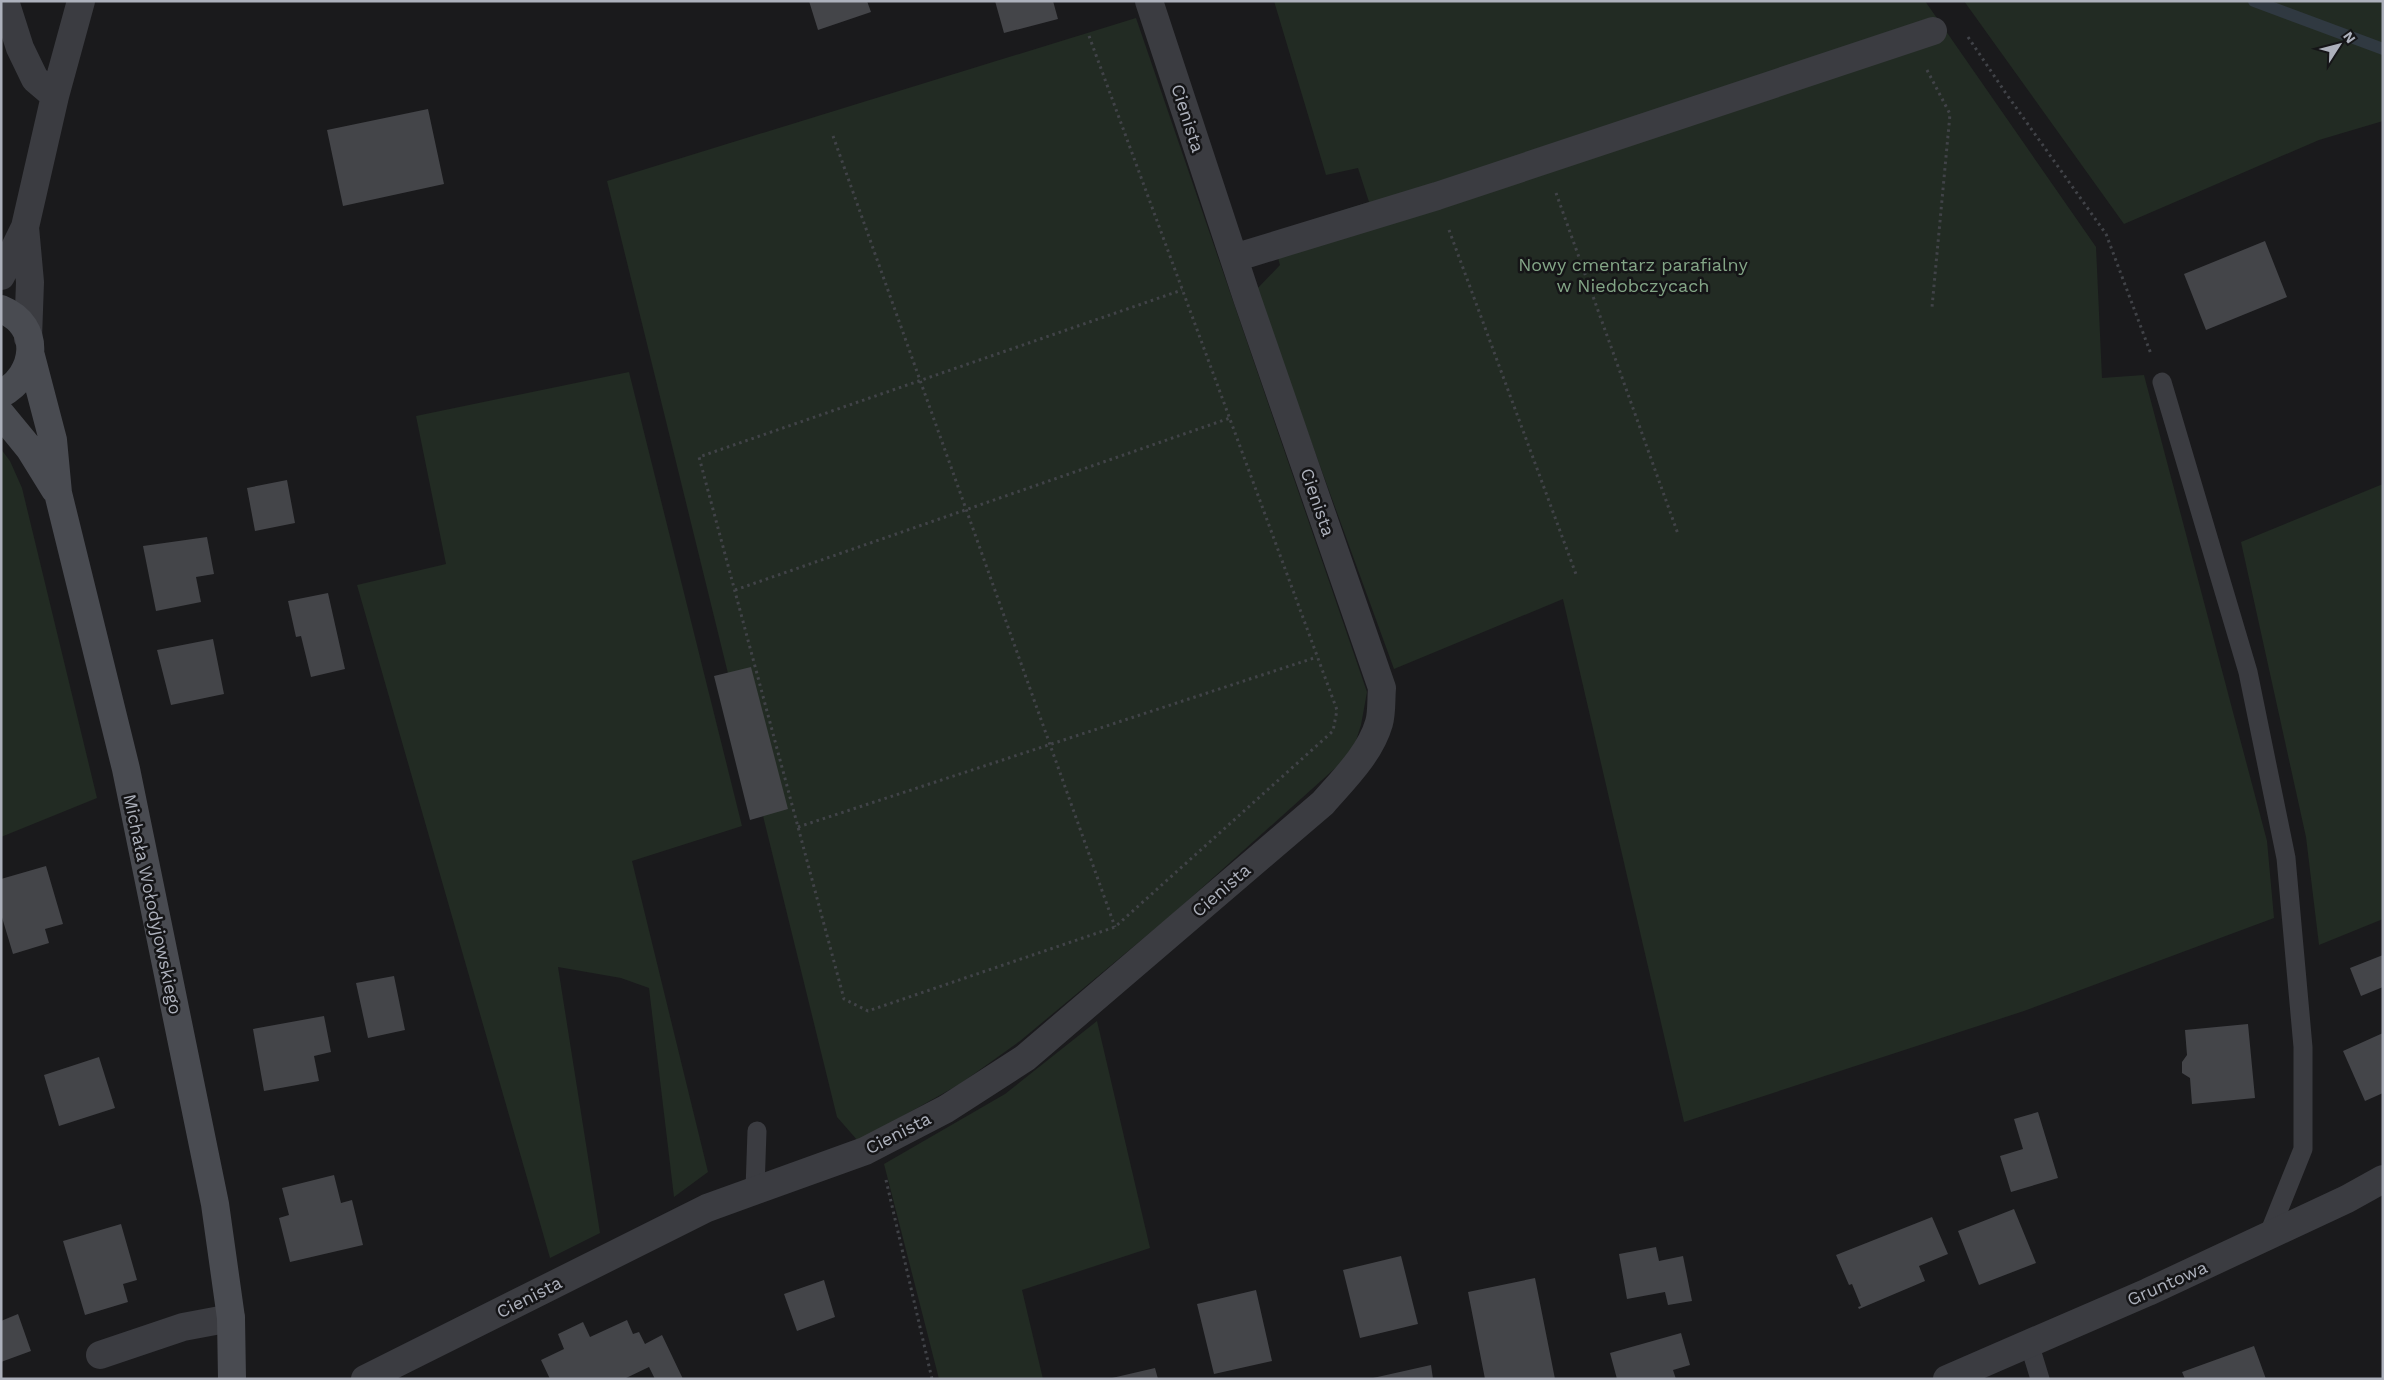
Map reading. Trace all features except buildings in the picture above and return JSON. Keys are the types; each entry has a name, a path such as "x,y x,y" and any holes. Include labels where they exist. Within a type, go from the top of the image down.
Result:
{"street":[{"path":"5,1 20,48 35,79 55,96"},
{"path":"1,276 25,228 55,96 81,1"},
{"name":"Cienista","path":"365,1379 707,1208 871,1147 946,1109 1025,1058 1322,803 1352,770 1372,741 1379,723 1382,688 1247,298 1149,1"},
{"path":"1234,258 1437,196 1921,34"},
{"path":"1,394 12,389 21,380 27,369 30,282 25,228"},
{"name":"Michała Wołodyjowskiego","path":"1,309 20,322 29,347 53,440 58,493 104,677 143,849 215,1204 231,1318 232,1379"},
{"name":"Michała Wołodyjowskiego","path":"1,414 29,448 58,493"},
{"name":"Gruntowa","path":"1947,1379 2148,1292 2347,1199 2383,1179"},
{"path":"100,1356 183,1327 231,1318"}],"lane":[{"path":"2162,382 2248,672 2286,858 2303,1047 2304,1149 2268,1236"},
{"path":"755,1189 757,1131"},
{"path":"2029,1343 2040,1379"}],"path":[{"path":"1921,34 1950,114 1932,307"},
{"path":"1966,34 2106,234 2162,382"},
{"path":"1089,36 1337,710 1333,731 1114,927 868,1011 844,998 699,457 1182,290"},
{"path":"834,136 1114,927"},
{"path":"1544,160 1678,534"},
{"path":"1437,196 1577,577"},
{"path":"735,590 1230,418"},
{"path":"798,827 1317,657"},
{"path":"871,1147 932,1379"}],"green space":[{"name":"Nowy cmentarz parafialny w Niedobczycach","path":"1274,1 1925,1 2096,247 2102,378 2144,375 2267,841 2274,918 2024,1011 1684,1122 1563,599 1394,669 1256,290 1280,265 1271,233 1369,202 1358,168 1326,175"},
{"path":"1964,1 2383,1 2383,121 2319,140 2124,224"},
{"path":"1136,18 1367,692 1361,725 1352,753 1175,912 1020,1041 960,1084 858,1141 837,1117 607,181"},
{"path":"629,372 742,826 632,861 708,1172 674,1197 649,988 621,978 558,967 600,1233 550,1258 357,585 446,564 416,416"},
{"path":"1,449 10,461 22,488 97,798 1,837"},
{"path":"2383,484 2383,919 2319,945 2306,837 2241,542"},
{"path":"1097,1021 1150,1248 1022,1290 1043,1379 939,1379 884,1164 1005,1094"}],"waterway":[{"path":"2254,1 2383,49"}]}
